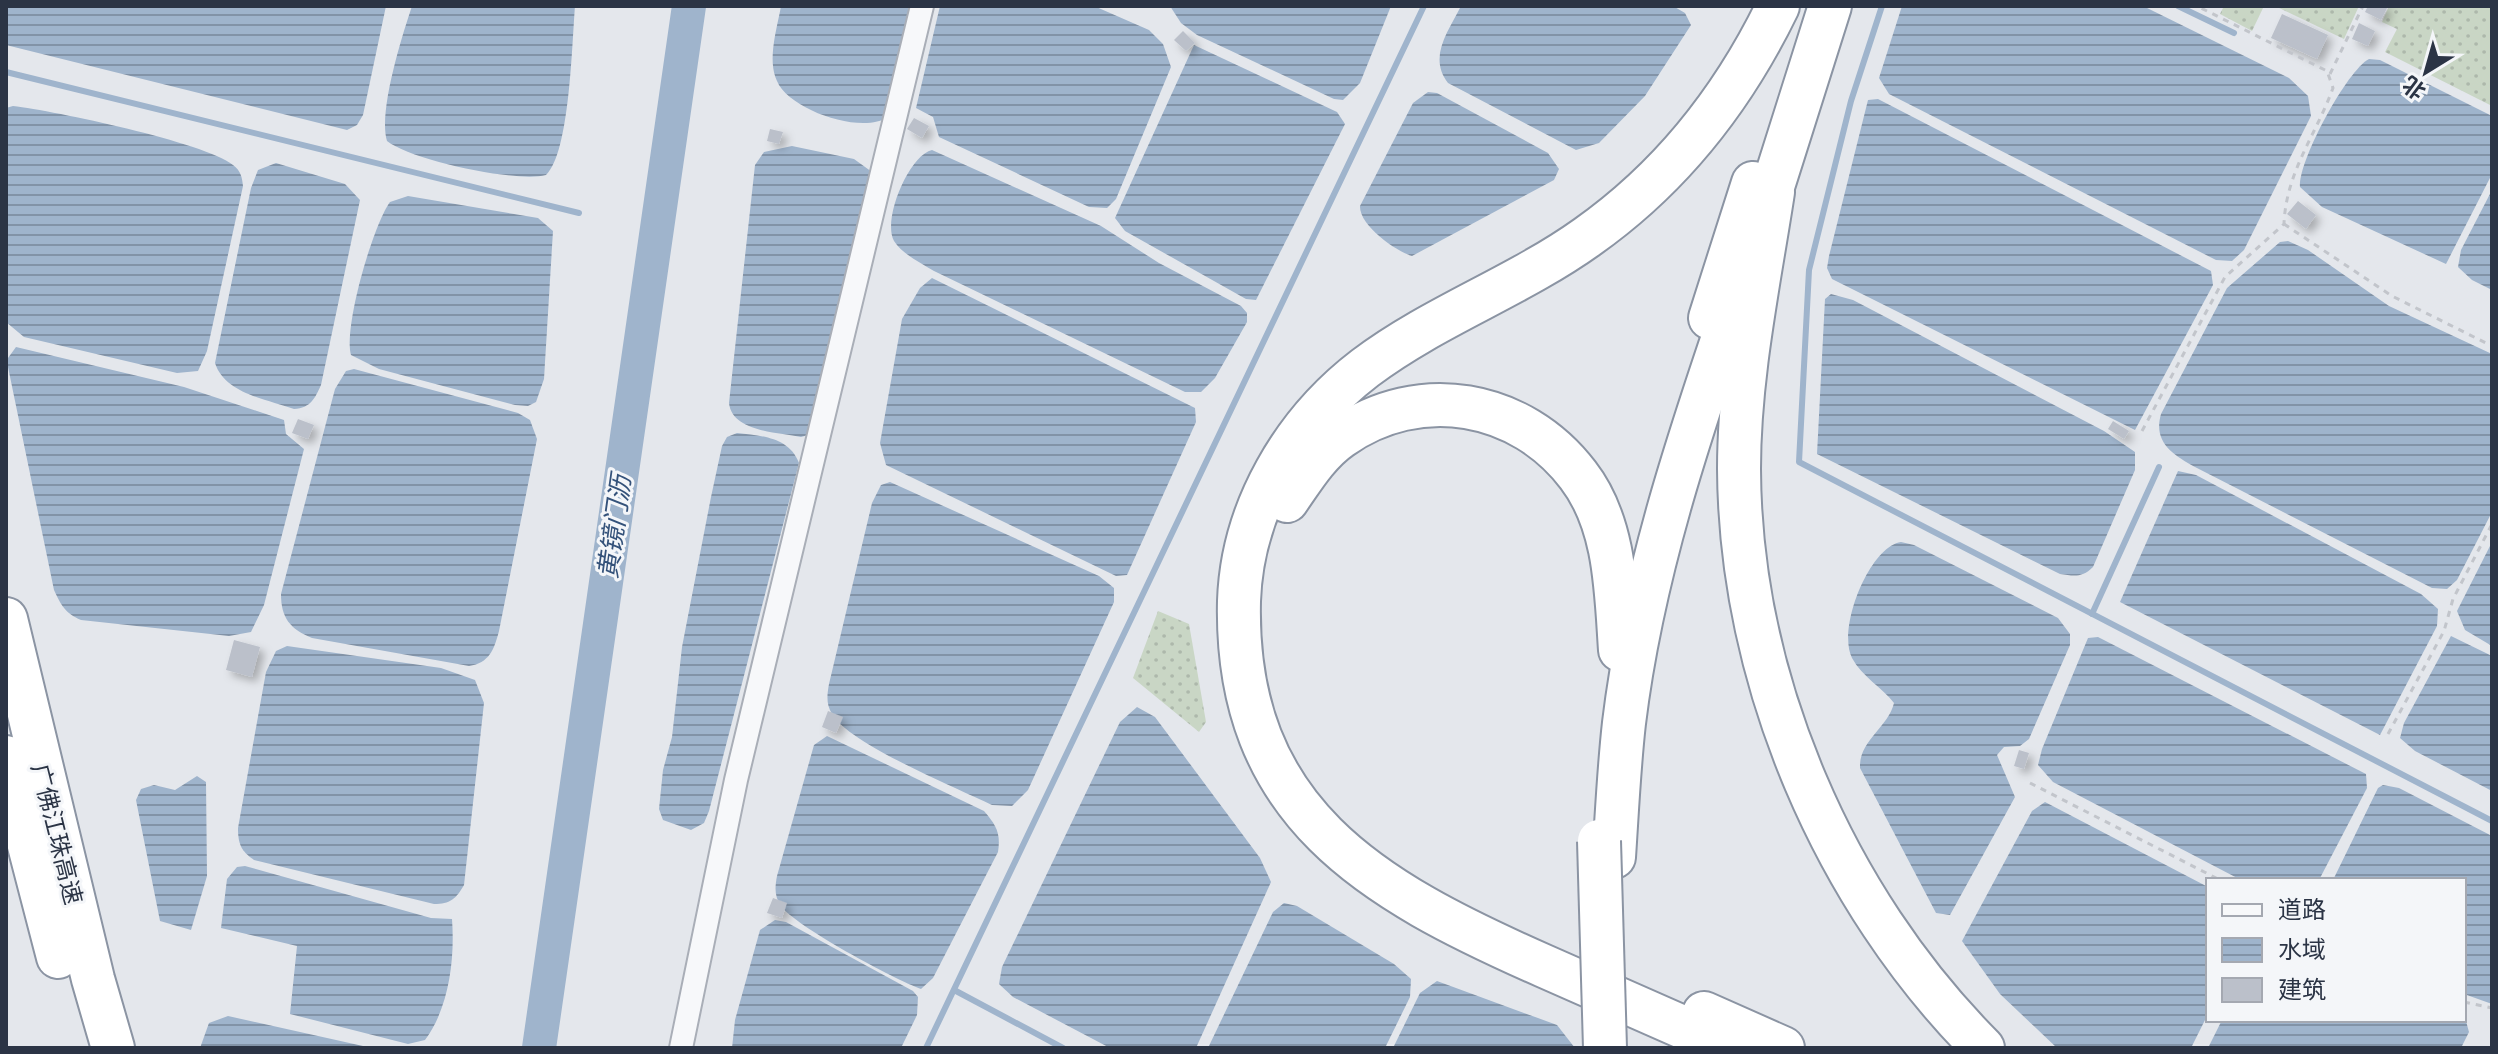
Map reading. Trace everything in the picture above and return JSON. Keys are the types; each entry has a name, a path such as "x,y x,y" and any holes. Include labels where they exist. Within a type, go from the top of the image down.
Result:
{"highway":[{"path":"1730,1048 1492,943 1413,904 1362,870 1312,822 1276,768 1251,710 1241,658 1240,581 1256,513 1280,460 1319,411 1364,369 1428,328 1586,238 1646,188 1700,133 1742,76 1778,6"},
{"path":"1605,1048 1599,841 1620,650 1809,6"},
{"path":"1624,1048 1614,857 1624,722 1647,594 1678,445 1773,192 1830,6"},
{"path":"1773,192 1745,372 1739,468 1744,555 1761,645 1787,734 1830,832 1883,926 1949,1013 1983,1048"},
{"path":"1620,650 1615,578 1605,528 1579,476 1547,442 1510,418 1468,405 1426,404 1370,420 1339,438 1321,456 1286,503 1263,597 1267,670 1277,710 1307,772 1330,807 1372,848 1431,887 1517,931 1783,1048"},
{"name":"广佛江珠高速","path":"6,619 89,964 113,1048"},
{"name":"广佛江珠高速","path":"6,757 83,1048"}],"street":[{"path":"681,1048 736,780 922,6"}],"path":[{"path":"2142,431 2225,277 2284,224 2285,196 2334,82 2330,74 2197,6"},
{"path":"2330,74 2363,6"},
{"path":"2284,224 2392,296 2492,346"},
{"path":"2388,734 2444,631 2453,599 2492,524"},
{"path":"2030,783 2216,878"},
{"path":"2466,1002 2492,1008"}],"green space":[{"path":"2224,6 2264,6 2252,31 2220,14"},
{"path":"2275,6 2359,6 2344,39"},
{"path":"2389,6 2492,6 2492,106 2385,52 2397,29 2382,22"},
{"path":"1158,611 1189,624 1206,722 1199,732 1133,678"}],"water":[{"path":"6,6 386,6 363,115 357,125 347,130 6,45"},
{"path":"412,6 575,6 565,121 554,163 546,175 512,176 464,168 418,155 387,141 388,93"},
{"path":"781,6 919,6 888,117 861,123 827,117 784,92 777,81 773,63"},
{"path":"940,6 1094,6 1149,30 1163,44 1171,67 1116,199 1107,208 1089,207 939,137 933,117 916,108"},
{"path":"1170,6 1391,6 1360,83 1343,100 1334,99 1197,35 1181,23"},
{"path":"1461,6 1673,6 1685,13 1691,25 1645,96 1599,143 1576,150 1448,83 1442,73 1440,54"},
{"path":"1902,6 2143,6 2289,78 2308,96 2311,116 2244,250 2232,261 2216,260 1889,94 1879,78"},
{"path":"1194,45 1337,112 1345,124 1256,300 1246,299 1125,231 1115,218"},
{"path":"2369,59 2380,60 2492,116 2492,174 2446,264 2322,207 2300,187 2306,158 2325,118 2349,80"},
{"path":"1428,92 1437,93 1548,153 1559,169 1554,180 1412,256 1388,243 1372,229 1365,221 1360,206 1413,103"},
{"path":"1878,99 2211,271 2213,285 2135,430 1832,279 1827,268 1829,256 1868,100"},
{"path":"13,106 162,138 217,156 238,170 243,186 207,351 198,371 177,373 24,337 6,322 6,108"},
{"path":"792,146 854,159 872,172 808,435 801,437 747,425 732,413 729,403 755,165 764,152"},
{"path":"932,150 1101,226 1159,263 1241,306 1247,313 1247,322 1215,378 1201,392 1185,392 934,271 897,246 891,231 900,190 915,163"},
{"path":"276,163 345,184 360,200 321,385 308,404 294,409 237,389 220,373 215,363 251,188 258,170"},
{"path":"2492,190 2492,290 2472,280 2458,267 2461,250"},
{"path":"408,196 538,218 553,231 544,379 536,402 528,406 515,405 379,369 351,355 355,301 376,232 390,202"},
{"path":"2288,241 2308,250 2389,306 2492,354 2492,512 2457,580 2447,589 2432,588 2195,467 2172,452 2162,440 2161,414 2227,288 2280,242"},
{"path":"932,278 1195,408 1196,422 1127,575 1116,576 886,465 880,443 902,319 920,288"},
{"path":"1831,294 1853,300 2104,431 2135,452 2135,470 2089,571 2074,576 2060,574 1817,454 1825,299"},
{"path":"16,347 184,387 284,420 286,434 304,449 264,605 251,632 229,636 81,620 64,608 54,590 8,367 8,358"},
{"path":"354,369 518,413 530,420 537,439 499,631 490,654 481,662 469,666 312,638 298,631 285,616 281,594 335,389 346,371"},
{"path":"737,433 774,439 789,448 799,463 709,811 704,823 691,830 663,820 659,809 663,770 672,737 682,647 722,446 727,437"},
{"path":"2178,471 2196,475 2421,594 2438,609 2437,626 2380,735 2120,602"},
{"path":"890,482 1099,576 1114,588 1114,602 1028,790 1012,806 992,805 905,764 842,726 830,710 829,684 872,503 881,485"},
{"path":"1901,542 1914,545 2058,618 2070,634 2070,645 2029,739 2020,746 2004,747 1997,755 2015,797 1950,915 1936,913 1860,768 1864,750 1886,720 1894,703 1852,658 1848,645 1852,610 1867,573 1889,547"},
{"path":"2492,542 2492,646 2465,630 2457,611"},
{"path":"2451,636 2492,656 2492,791 2415,751 2400,738 2404,723"},
{"path":"2098,637 2366,774 2367,788 2320,878 2237,878 2053,782 2038,765 2088,638"},
{"path":"287,646 441,668 475,680 484,703 464,885 452,900 434,904 254,860 243,850 238,828 266,672 276,651"},
{"path":"1137,707 1155,717 1260,858 1271,882 1196,1048 1110,1048 1013,997 999,984 1002,967 1120,722"},
{"path":"827,736 984,811 997,830 998,852 933,978 921,989 825,939 790,915 777,899 777,876 814,745"},
{"path":"197,776 206,782 207,876 191,930 160,921 136,800 141,789 154,785 175,790"},
{"path":"2383,785 2399,788 2492,836 2492,1004 2466,995 2466,878 2334,878 2378,788"},
{"path":"2045,802 2206,886 2206,1018 2191,1048 2057,1048 2000,994 1962,941 2032,811"},
{"path":"245,866 431,918 452,919 449,982 440,1013 425,1040 408,1044 290,1014 297,946 221,928 227,879 237,867"},
{"path":"1284,903 1297,906 1394,964 1411,979 1410,997 1385,1048 1208,1048 1273,912"},
{"path":"775,920 786,922 913,991 918,997 917,1015 901,1048 732,1048 735,1020 760,930"},
{"path":"1437,981 1557,1025 1575,1048 1393,1048 1420,993"},
{"path":"228,1016 372,1048 200,1048 209,1023"},
{"path":"2466,1021 2469,1032 2461,1048 2208,1048 2221,1022"}],"building":[{"path":"2368,6 2388,6 2381,20 2365,12"},
{"path":"2282,14 2328,35 2317,59 2271,38"},
{"path":"2359,23 2375,31 2368,46 2352,39"},
{"path":"1183,31 1195,43 1186,51 1174,40"},
{"path":"914,118 929,126 922,138 907,129"},
{"path":"770,129 783,132 779,144 767,141"},
{"path":"2298,201 2316,215 2306,229 2287,214"},
{"path":"298,419 314,425 308,439 292,433"},
{"path":"2113,421 2129,431 2124,439 2108,429"},
{"path":"234,640 260,647 252,677 226,670"},
{"path":"828,711 843,717 836,733 822,727"},
{"path":"2019,750 2029,753 2024,769 2014,766"},
{"path":"773,898 787,903 782,918 767,913"}],"waterway":[{"name":"黄镜门沥","path":"539,1048 689,6"},
{"path":"926,1048 1424,6"},
{"path":"1882,6 1851,101 1809,270 1799,462 2492,821"},
{"path":"2178,6 2234,33"},
{"path":"6,72 579,213"},
{"path":"2092,614 2159,467"},
{"path":"956,991 1063,1048"}]}
